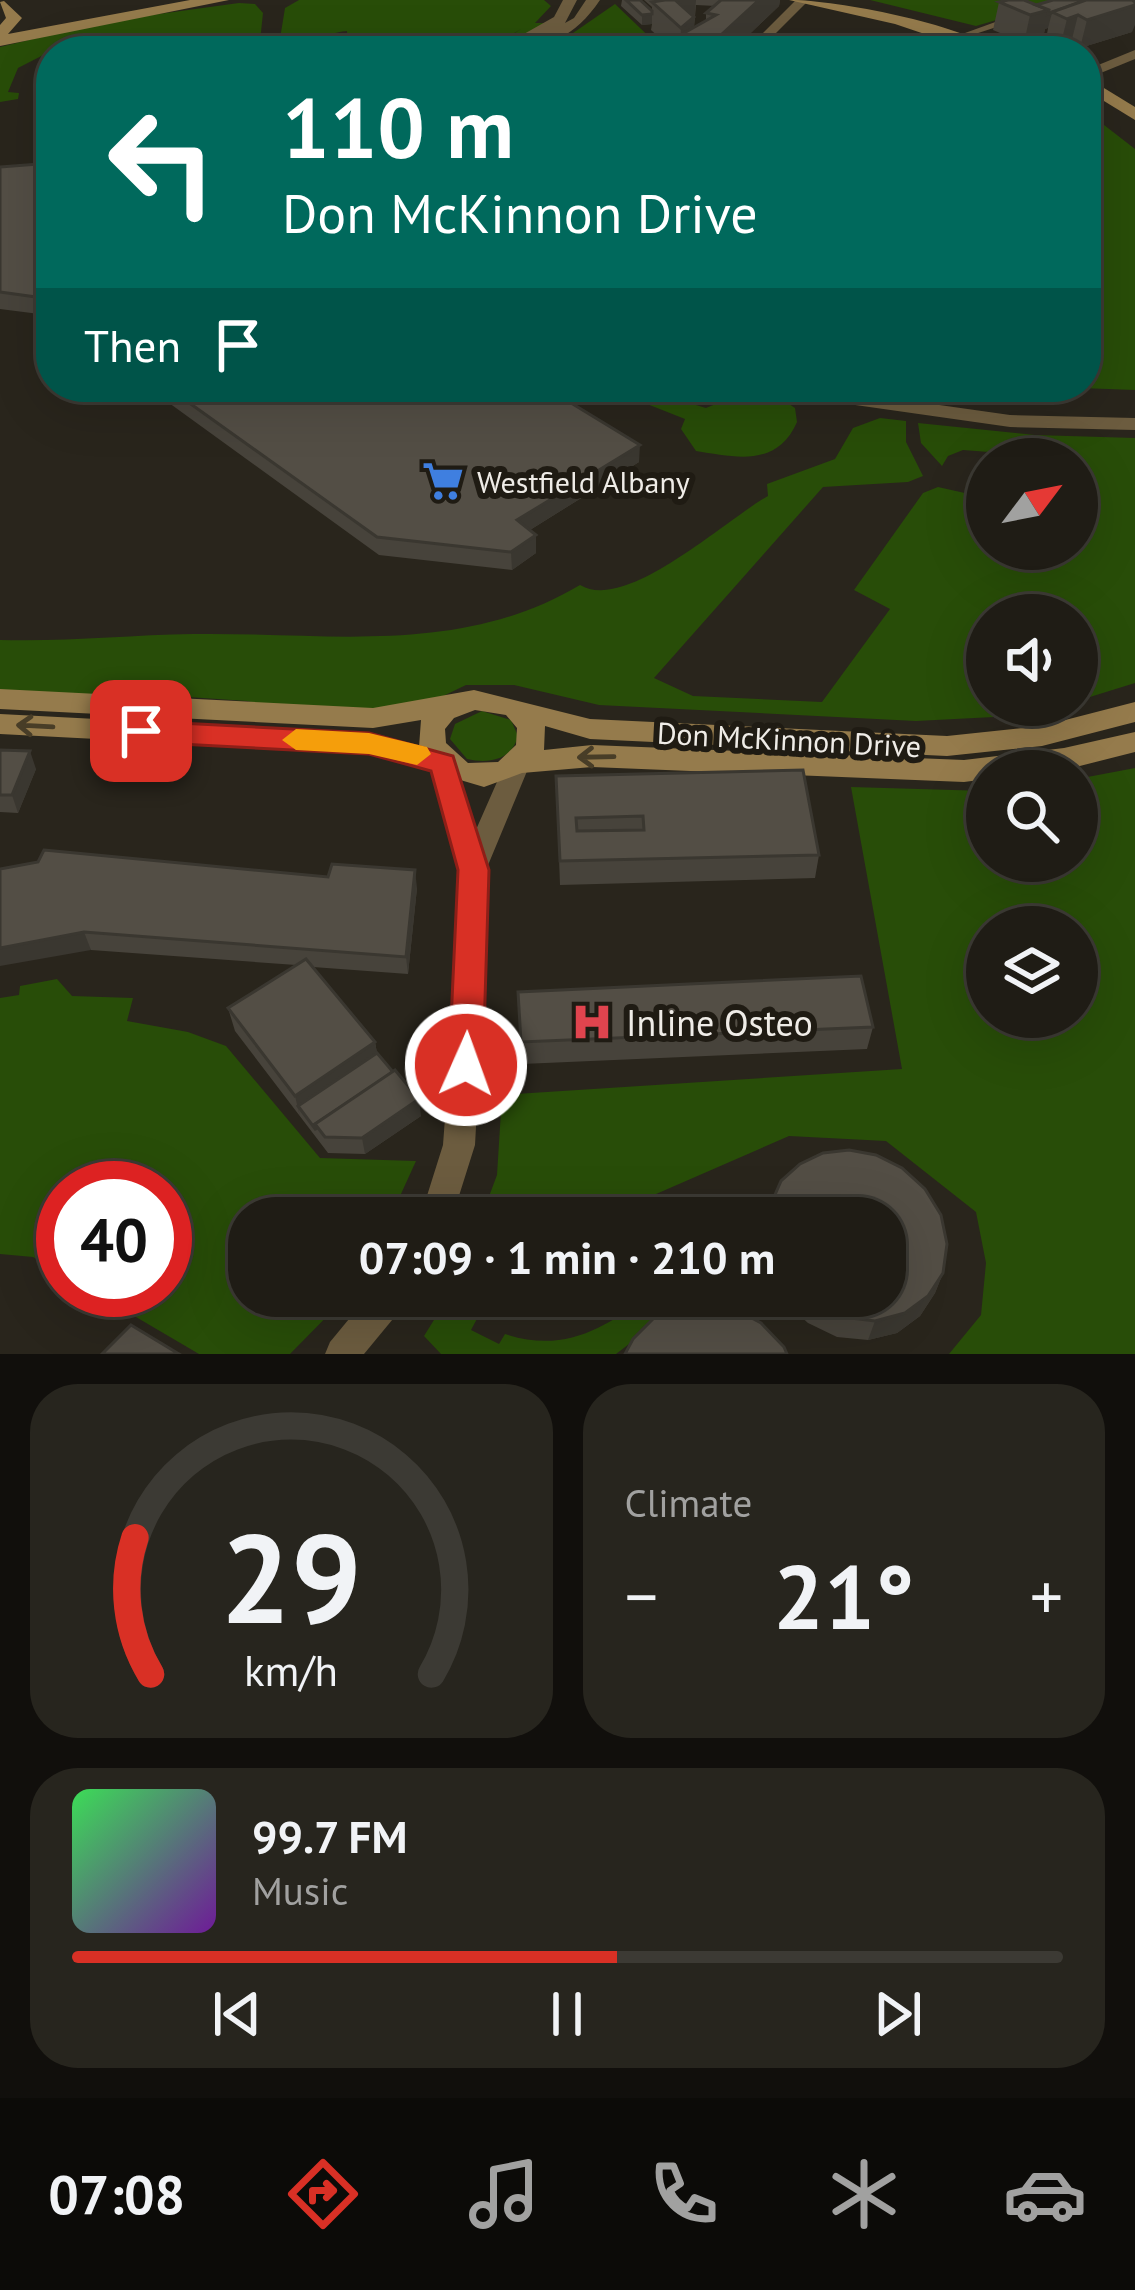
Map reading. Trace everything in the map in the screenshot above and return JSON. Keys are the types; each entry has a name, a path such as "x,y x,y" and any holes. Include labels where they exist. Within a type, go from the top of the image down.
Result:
{"main road":[{"path":"1,35 161,0"},
{"path":"1,35 221,0"},
{"path":"800,0 955,36"},
{"path":"842,0 975,36"},
{"path":"1,35 14,18 4,7"},
{"path":"1101,89 1135,115"},
{"path":"1101,108 1135,130"},
{"path":"0,699 358,718 484,699 514,706 527,718 533,734 530,749 518,764 484,775 466,774 369,743 0,724"},
{"path":"443,764 432,751 429,736 434,722 454,705"},
{"name":"Don McKinnon Drive","path":"514,706 590,729 946,746 1042,736 1135,712"},
{"name":"Don McKinnon Drive","path":"518,764 592,756 964,771 1064,759 1135,742"}],"street":[{"path":"530,36 555,23 568,11 570,0"},
{"path":"552,36 571,27 593,0"},
{"path":"765,36 800,0"},
{"path":"969,33 1021,16"},
{"path":"1101,52 1135,42"},
{"path":"1101,71 1135,54"},
{"path":"889,402 1010,421 1135,424"},
{"path":"978,402 1135,408"},
{"path":"443,764 473,870 459,1145 443,1197"},
{"path":"473,870 518,764"},
{"path":"342,1354 373,1317"}],"green space":[{"path":"299,0 544,0 551,6 535,23 546,23 522,36 510,36 521,29 509,36 347,36 347,31 280,36 285,8"},
{"path":"870,0 1065,0 976,26"},
{"path":"239,3 255,4 263,13 261,36 46,36 108,21"},
{"path":"615,4 648,36 569,36"},
{"path":"36,38 36,59 18,68 8,92 19,93 18,99 0,102 0,47"},
{"path":"1101,123 1135,149 1135,390 1101,389"},
{"path":"642,402 686,402 706,408 722,402 786,402 795,408 797,422 778,447 740,457 696,451 681,429 685,419"},
{"path":"880,418 906,421 906,442 923,476 908,482 823,487 654,678 693,696 822,702 890,609 854,590 923,493 938,487 966,493 966,570 1098,570 1098,438 966,438 966,450 948,456 942,466 921,443 918,423 1035,435 1135,438 1135,683 1098,694 1098,594 966,594 966,718 916,721 599,705 514,685 466,685 437,699 382,711 158,695 134,699 0,692 0,640 440,632 534,608 580,585 600,590 623,586 675,560 768,496 767,484 835,459 853,428"},
{"path":"482,711 511,720 518,736 511,750 498,758 467,759 450,739 455,724"},
{"path":"1135,768 1135,1354 949,1354 981,1315 986,1263 976,1212 886,1141 789,1136 649,1197 489,1197 497,1175 502,1095 902,1069 851,787 966,790 966,882 1098,882 1098,775"},
{"path":"57,979 72,996 133,998 127,1021 188,1032 226,1046 320,1158 416,1161 400,1197 228,1197 228,1317 326,1317 290,1354 199,1354 136,1317 192,1317 192,1161 36,1161 36,1259 0,1254 0,998 19,995 20,986"},
{"path":"436,1317 478,1317 471,1330 499,1344 505,1334 563,1339 614,1319 660,1317 616,1354 441,1354 424,1336"}],"building":[{"path":"626,0 640,0 652,14 642,15"},
{"path":"675,0 694,17 681,28 652,2"},
{"path":"721,0 759,0 720,36 684,33 716,15 706,13"},
{"path":"1024,0 1049,10 1030,15 999,2"},
{"path":"1086,0 1048,14 1049,10 1036,5"},
{"path":"1086,0 1132,0 1135,5 1087,20 1052,12"},
{"path":"36,164 36,297 0,292 0,167"},
{"name":"Westfield Albany","path":"188,402 569,402 640,445 517,520 536,535 511,552 377,537"},
{"path":"0,750 30,751 12,795 0,795"},
{"path":"803,770 819,855 560,861 556,776","holes":["643,816 644,830 577,831 576,818"]},
{"path":"44,850 328,877 332,864 415,870 406,957 84,932 0,948 0,869 38,862"},
{"path":"306,959 375,1042 295,1096 228,1008"},
{"path":"861,976 873,1027 521,1042 518,992"},
{"path":"377,1053 393,1072 315,1124 316,1130 298,1106"},
{"path":"395,1070 419,1099 362,1138 325,1137 315,1124"},
{"path":"849,1150 876,1155 902,1168 925,1189 941,1215 947,1244 943,1273 928,1296 906,1312 906,1197 774,1197 781,1181 800,1164 823,1153"},
{"path":"750,1317 761,1323 787,1354 625,1354 653,1319"},
{"path":"843,1317 890,1317 875,1321"},
{"path":"131,1325 179,1354 102,1354"}],"slow traffic":[{"path":"296,740 369,743 417,754"}],"place":[{"name":"Westfield Albany","path":"443,481"},
{"name":"Inline Osteo","path":"592,1022"}],"route":[{"path":"141,731 369,743 443,764 473,870 466,1065"}]}
